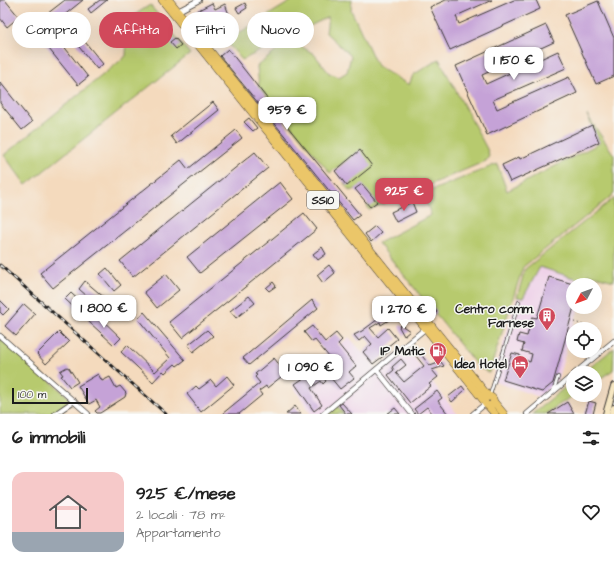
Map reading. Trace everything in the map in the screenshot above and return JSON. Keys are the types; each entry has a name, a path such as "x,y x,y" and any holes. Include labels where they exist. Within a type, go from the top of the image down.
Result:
{"main road":[{"name":"SS10","path":"162,0 426,328 488,402 504,414"},
{"name":"SS10","path":"169,0 488,402 495,414"},
{"path":"606,414 614,386"},
{"path":"612,414 614,408"}],"street":[{"path":"178,11 199,0"},
{"path":"323,414 426,328"},
{"path":"0,336 88,414"},
{"path":"584,366 613,343"},
{"path":"377,370 412,414"},
{"path":"527,414 566,381"},
{"path":"55,414 74,402"},
{"path":"473,414 488,402"}],"lane":[{"path":"488,402 519,302"},
{"path":"553,392 558,376"}],"shaded area":[{"path":"540,267 574,278 566,278 566,314 577,314 575,322 566,322 566,351 556,385 540,397 492,381 517,297 523,298"},
{"path":"349,337 377,370 405,346 457,414 344,414 337,405 325,414 311,414 292,384"}],"green space":[{"path":"293,0 352,0 351,10 377,66 409,85 413,75 439,59 487,149 489,156 486,161 369,210 367,205 374,202 360,188 350,191 344,183 367,163 357,152 330,173 259,87 257,66 281,48 304,48 314,54 329,73 339,77 347,72 351,56 326,33 328,17 314,24 314,12 273,12"},
{"path":"150,5 156,12 139,12"},
{"path":"247,28 247,48 266,48 242,60 232,48 239,48 239,33"},
{"path":"173,33 181,43 181,48 185,48 190,54 26,185 4,155 126,56 126,48 173,48"},
{"path":"587,115 614,155 614,194 523,267 489,373 478,367 378,243 431,215 423,194 497,164 507,191 600,143"},
{"path":"614,198 614,281 588,274 587,278 574,278 540,267 523,298 517,297 525,269"},
{"path":"0,337 74,402 55,414 0,414"},
{"path":"614,348 613,370 602,377 602,366 592,366"},
{"path":"566,387 566,400 545,414 532,414"},
{"path":"337,405 344,414 325,414"}],"building":[{"path":"0,0 5,0 15,12 12,12 12,23 7,27 0,18"},
{"path":"65,0 83,0 68,12 50,12"},
{"path":"100,0 107,0 91,13 88,9"},
{"path":"446,0 492,0 456,16 459,24 514,0 536,0 540,9 450,50 430,7"},
{"path":"598,1 614,38 614,76 596,84 565,15"},
{"path":"212,3 215,9 225,4 228,12 195,12"},
{"path":"245,3 247,8 239,13 236,8"},
{"path":"546,25 554,42 482,75 486,84 558,51 566,68 493,100 497,109 569,77 577,93 487,135 456,66"},
{"path":"175,38 181,45 176,49 173,46 173,40"},
{"path":"48,48 65,48 88,77 78,85"},
{"path":"80,48 90,48 103,64 97,69"},
{"path":"228,49 269,101 278,115 360,215 353,220 220,56"},
{"path":"0,82 32,122 22,130 0,103"},
{"path":"213,102 219,110 177,144 171,136"},
{"path":"249,118 257,128 253,131 244,122"},
{"path":"592,125 599,142 510,182 502,165 519,157 520,159"},
{"path":"236,130 242,138 53,288 40,273 181,160 188,169"},
{"path":"360,150 372,166 347,186 335,171"},
{"path":"255,152 268,168 133,277 120,261"},
{"path":"280,182 293,199 200,273 187,257"},
{"path":"362,184 377,202 370,207 355,189"},
{"path":"412,202 416,212 396,222 391,212"},
{"path":"304,213 317,229 182,338 169,322"},
{"path":"375,226 381,233 371,242 365,234"},
{"path":"322,247 326,254 318,260 313,254"},
{"path":"329,265 335,273 323,283 317,275"},
{"path":"107,268 121,285 114,291 100,274"},
{"path":"166,274 179,290 157,308 144,292"},
{"name":"Centro comm. Farnese","path":"549,277 566,282 566,314 572,314 570,322 566,322 566,336 553,383 542,392 503,380 512,353 520,355 520,358 530,362 532,354 522,351 524,344 517,342 519,334 527,336 532,317 537,318"},
{"path":"85,281 120,311 113,319 79,289"},
{"path":"273,282 276,286 269,291 266,288"},
{"path":"71,293 87,308 81,314 65,299"},
{"path":"249,296 255,303 236,318 230,311"},
{"path":"427,299 437,312 431,317 421,304"},
{"path":"0,300 9,309 3,315 0,312"},
{"path":"312,300 318,308 249,365 243,358"},
{"path":"24,304 35,314 16,336 5,326"},
{"path":"144,312 185,360 177,366 175,364 165,373 163,371 153,382 121,352 127,345 155,372 170,358 138,319"},
{"path":"95,313 121,338 114,345 88,321"},
{"path":"385,314 389,320 381,325 380,322 370,328 378,337 388,328 397,339 387,347 390,351 373,364 363,352 372,344 365,336 359,341 354,335"},
{"path":"401,325 410,331 404,336 399,327"},
{"path":"312,326 325,342 336,333 342,340 338,344 356,366 349,372 354,378 340,389 321,366 330,358 315,340 312,342 304,332"},
{"path":"207,330 213,336 193,352 188,345"},
{"path":"59,332 69,342 46,364 37,354"},
{"path":"416,348 430,366 441,362 444,366 432,370 438,377 429,384 431,386 410,403 388,375 394,370 392,367 401,359 406,365 396,373 404,382 424,366 412,351"},
{"path":"274,358 286,373 267,388 266,386 259,391 262,395 239,414 222,414 260,383 255,377 257,375 255,374"},
{"path":"67,367 78,382 70,387 61,376 63,375 60,371"},
{"path":"317,369 326,381 323,384 321,381 311,388 322,405 314,411 295,384"},
{"path":"98,374 102,381 110,377 116,388 120,386 126,393 125,397 100,413 95,411 100,407 96,400 89,404 78,386"},
{"path":"227,376 234,385 201,412 187,394 196,386 199,389 211,380 216,386"},
{"path":"462,386 465,390 452,402 448,397"},
{"path":"437,391 442,398 438,401 448,414 433,414 427,407 418,414 414,409"},
{"path":"567,402 574,414 548,414"},
{"path":"589,402 596,403 593,414 585,414"},
{"path":"342,403 352,414 346,414 339,405"},
{"path":"295,406 301,414 286,414"},
{"path":"395,408 400,414 387,414"}],"railway":[{"path":"0,265 166,414"}],"place":[{"name":"Centro comm. Farnese","path":"547,331"},
{"name":"IP Matic","path":"438,366"},
{"name":"Idea Hotel","path":"520,379"}]}
